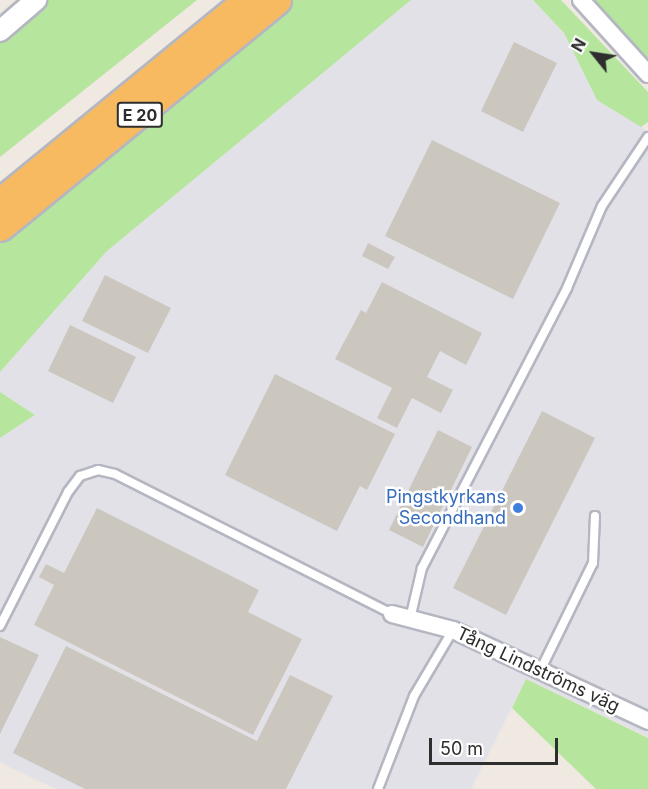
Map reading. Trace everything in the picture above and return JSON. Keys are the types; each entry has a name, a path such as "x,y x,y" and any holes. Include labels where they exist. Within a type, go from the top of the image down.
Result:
{"highway":[{"name":"E 20","path":"0,202 247,0"},
{"name":"E 20","path":"0,227 277,0"}],"street":[{"path":"0,31 36,0"},
{"path":"581,0 648,74"},
{"name":"Tång Lindströms väg","path":"392,614 453,630 541,669 648,721"}],"lane":[{"path":"410,619 422,568 562,298 602,206 648,137"},
{"path":"0,626 68,492 80,476 98,470 115,474 392,614"},
{"path":"541,669 593,563 595,516"},
{"path":"378,789 414,696 453,630"}],"shaded area":[{"path":"411,0 533,0 564,33 597,100 639,123 648,135 648,737 526,679 471,789 56,789 11,768 0,762 0,438 35,415 0,392 0,372 107,251"}],"green space":[{"path":"45,0 197,0 0,157 0,40"},
{"path":"291,0 411,0 107,251 0,372 0,243"},
{"path":"533,0 561,0 648,92 648,122 641,127 597,100 564,33"},
{"path":"591,0 648,0 648,65"},
{"path":"0,392 35,415 0,438"},
{"path":"526,679 648,738 648,789 596,789 512,708"}],"building":[{"path":"514,42 557,63 523,132 481,111"},
{"path":"432,140 560,203 513,299 385,236"},
{"path":"368,243 395,257 388,269 362,256"},
{"path":"105,275 171,308 148,353 82,321"},
{"path":"382,282 482,333 466,365 440,351 427,377 453,390 441,413 412,398 397,428 377,418 392,388 335,359 361,310 366,313"},
{"path":"70,325 136,357 113,403 48,371"},
{"path":"275,374 395,434 367,490 360,486 337,531 225,475"},
{"path":"542,411 595,438 506,615 453,588"},
{"path":"438,430 472,447 423,547 389,530"},
{"path":"97,508 259,590 248,612 302,639 253,735 34,625 54,585 39,577 46,564 64,573"},
{"path":"0,637 39,655 0,734"},
{"path":"66,646 257,741 290,675 333,696 286,789 85,789 13,753"}],"place":[{"name":"Pingstkyrkans Secondhand","path":"518,508"}]}
